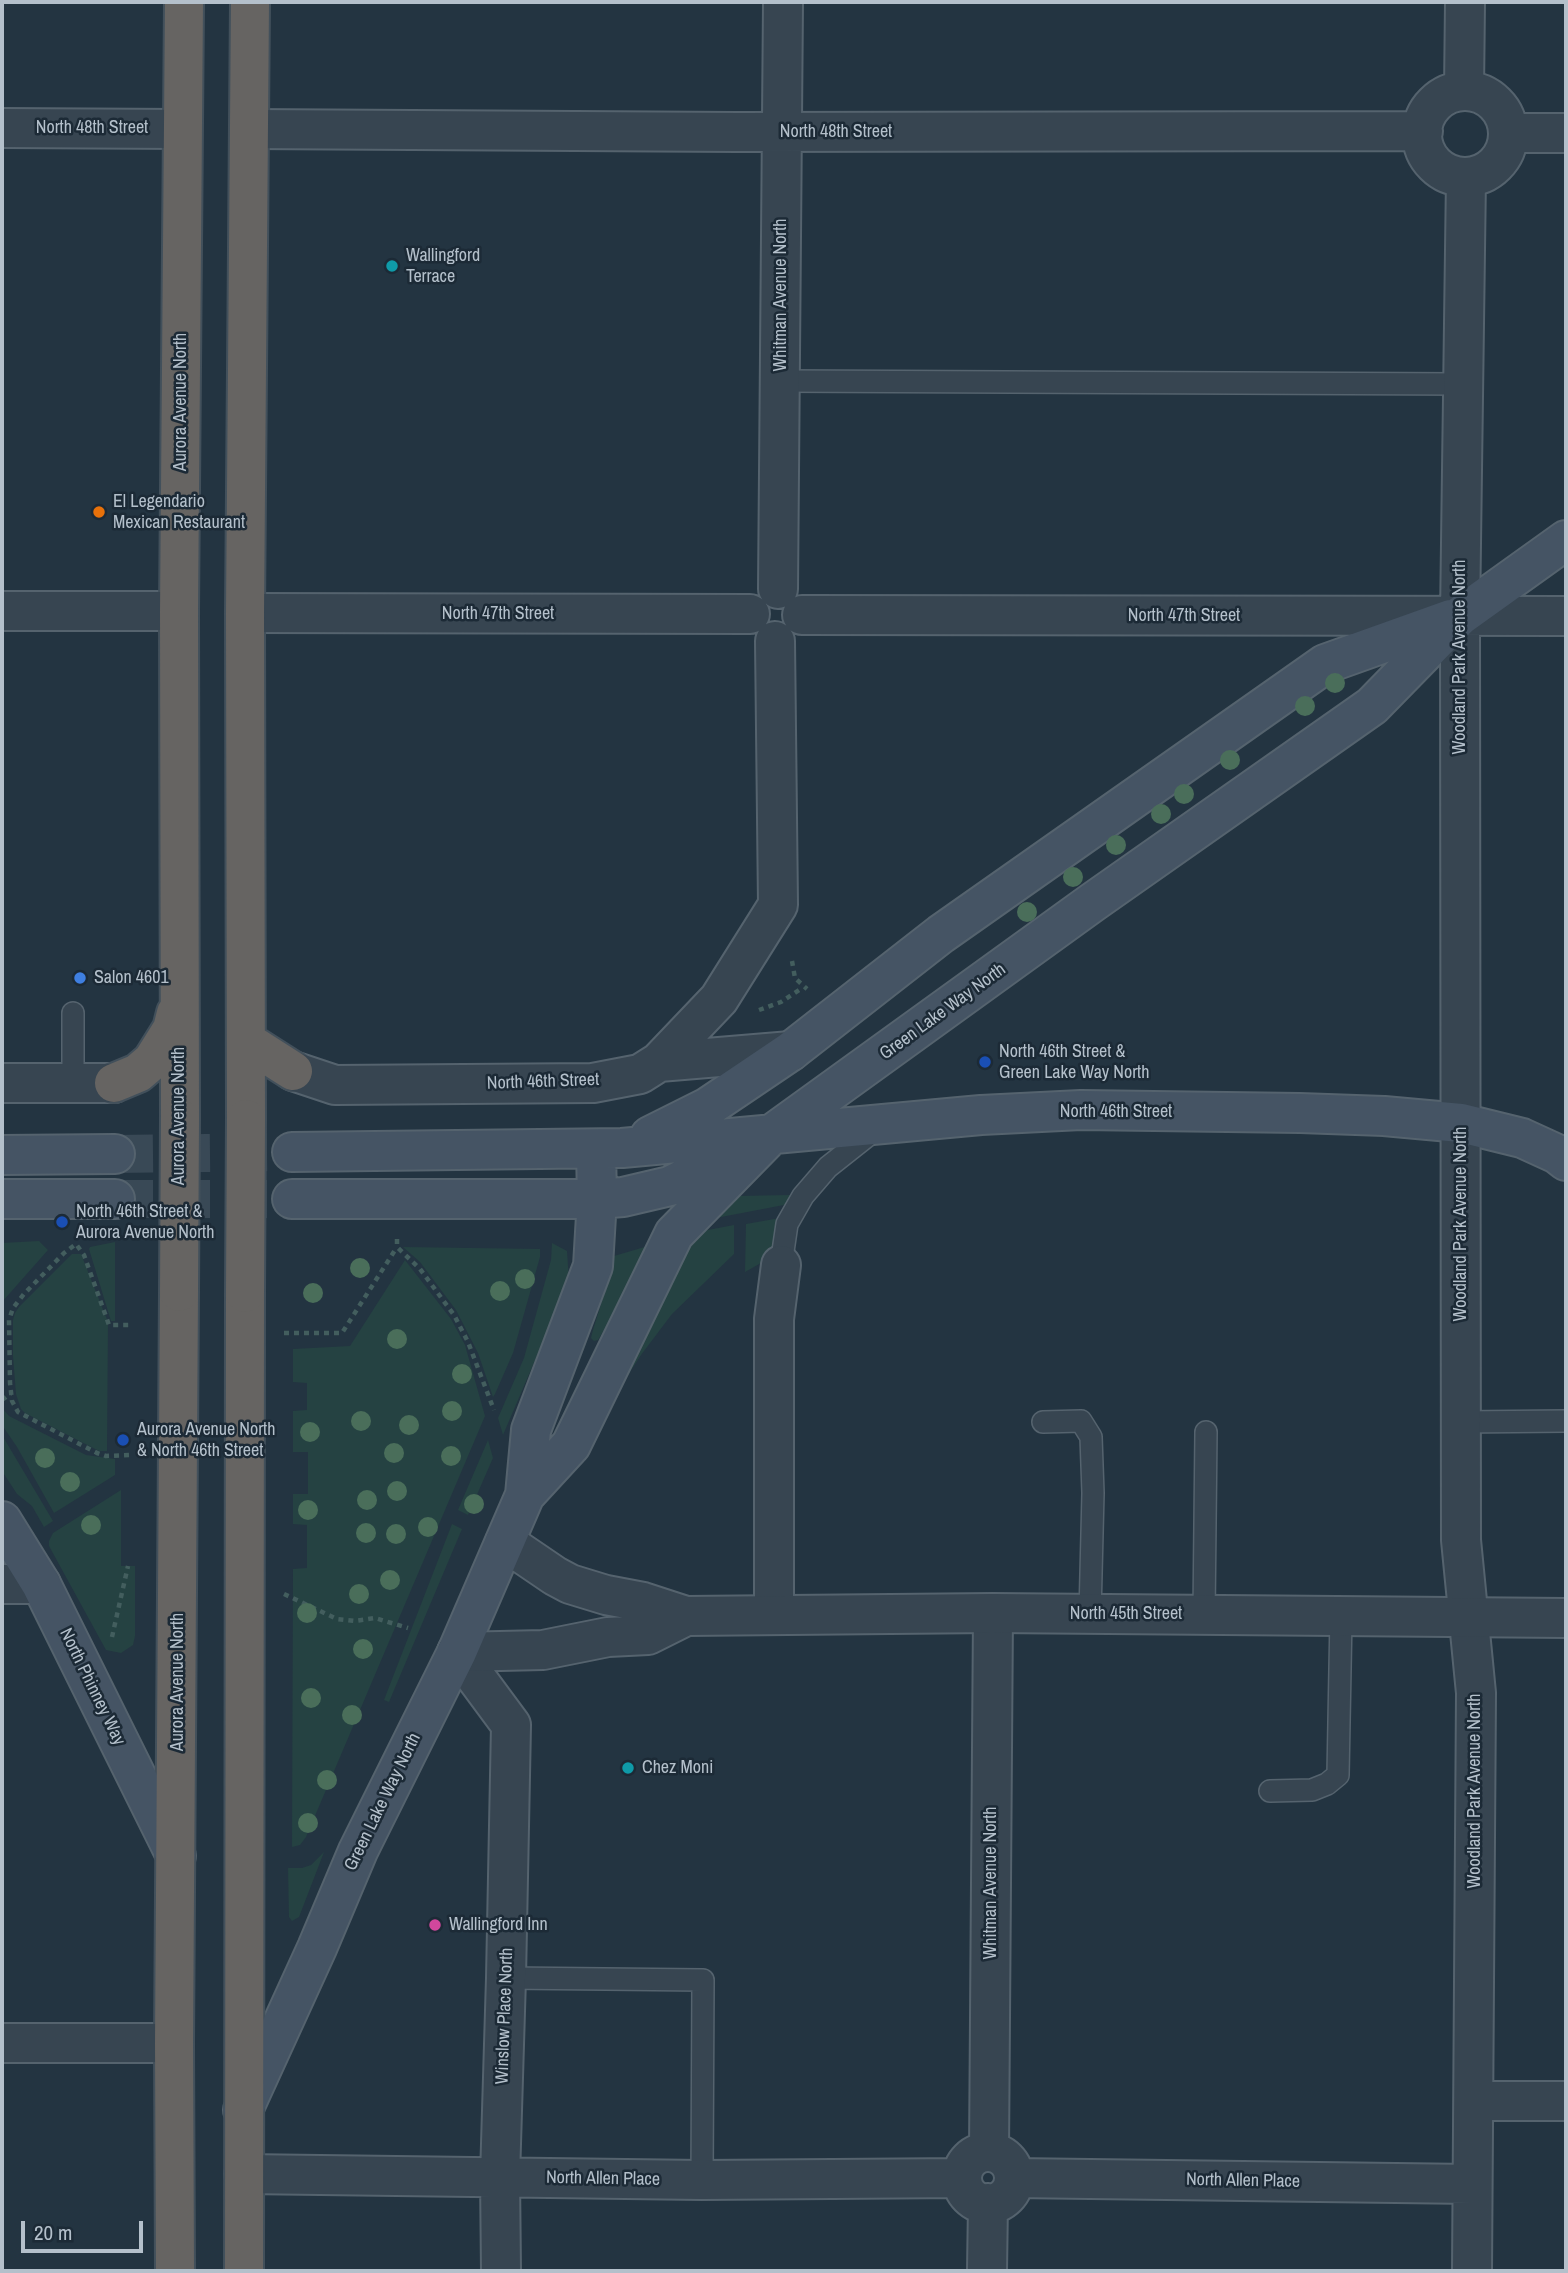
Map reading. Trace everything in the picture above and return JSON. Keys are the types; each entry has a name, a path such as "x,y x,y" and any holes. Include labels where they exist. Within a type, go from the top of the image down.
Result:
{"highway":[{"name":"Aurora Avenue North","path":"175,2271 180,1119 179,611 184,2"},
{"path":"244,2271 245,613 250,2"},
{"path":"114,1083 138,1073 152,1061 172,1029 179,1005"},
{"path":"246,1041 293,1071"}],"main road":[{"name":"Green Lake Way North","path":"525,1495 570,1445 674,1234 772,1134 1093,902 1372,706 1460,616 1566,540"},
{"name":"Green Lake Way North","path":"243,2110 358,1851 457,1652 525,1495 531,1430 593,1266 597,1199 609,1148 696,1114 791,1051 941,934 1325,664 1460,616"},
{"name":"North 46th Street","path":"292,1152 609,1148 981,1115 1081,1110 1384,1116 1461,1123 1522,1138 1566,1160"},
{"name":"North 46th Street","path":"292,1199 597,1199 623,1196 670,1186 772,1134"},
{"path":"2,1155 115,1154"},
{"path":"2,1199 115,1199"},
{"name":"North Phinney Way","path":"2,1521 41,1584 176,1856"}],"street":[{"name":"Whitman Avenue North","path":"783,2 781,381 790,602"},
{"path":"1464,91 1465,2"},
{"path":"1464,91 1490,98 1506,119 1509,133 1507,146 1500,159 1487,171 1466,177 1451,174 1438,167 1428,156 1423,142 1427,112 1437,101 1464,91"},
{"name":"North 48th Street","path":"2,128 182,129"},
{"name":"North 48th Street","path":"250,129 1423,131"},
{"path":"1509,133 1566,133"},
{"name":"Woodland Park Avenue North","path":"1466,177 1460,616 1461,1540 1476,1693 1472,2271"},
{"path":"659,1062 719,999 778,905 763,628 753,602 766,590 790,602"},
{"name":"North 47th Street","path":"790,602 1566,616"},
{"path":"2,611 179,611"},
{"name":"North 47th Street","path":"245,613 763,628"},
{"name":"North 46th Street","path":"293,1071 335,1085 593,1083 640,1074 659,1062 791,1051"},
{"path":"2,1083 114,1083"},
{"path":"774,1615 774,1319 781,1265"},
{"name":"North 45th Street","path":"505,1542 570,1584 643,1602 685,1616 1090,1614 1566,1618"},
{"path":"2,1584 41,1584"},
{"name":"Whitman Avenue North","path":"987,2271 993,1614"},
{"name":"North 45th Street","path":"457,1652 543,1650 608,1637 648,1634 685,1616"},
{"name":"Winslow Place North","path":"457,1652 511,1725 500,2177 501,2271"},
{"path":"2,2043 174,2043"},
{"path":"1474,2101 1566,2101"},
{"name":"North Allen Place","path":"244,2174 702,2180 988,2178 1472,2184"}],"lane":[{"path":"781,381 1463,384"},
{"path":"73,1013 73,1083"},
{"path":"781,1265 787,1224 803,1196 828,1167 882,1125"},
{"path":"1043,1422 1081,1421 1091,1437 1093,1493 1090,1614"},
{"path":"1461,1422 1566,1421"},
{"path":"1204,1615 1206,1433"},
{"path":"1270,1791 1312,1790 1327,1784 1338,1775 1341,1616"},
{"path":"506,1978 704,1980 702,2180"}],"path":[{"path":"778,905 792,921 792,969 795,978 810,991 824,998 854,1003"},
{"path":"296,1334 342,1333 397,1247 397,1238"},
{"path":"129,1455 97,1454 21,1416 12,1401 9,1355 10,1313 24,1294 76,1244 84,1255 109,1325 130,1325"},
{"path":"397,1247 420,1269 454,1315 468,1342 498,1421"},
{"path":"2,1400 11,1393"},
{"path":"112,1638 128,1566"},
{"path":"281,1593 337,1619 355,1621 376,1618 408,1628"}],"green space":[{"path":"737,1196 792,1197 789,1204 695,1222"},
{"path":"780,1218 775,1248 768,1259 745,1272 746,1224"},
{"path":"734,1225 734,1254 672,1314 611,1401 687,1234"},
{"path":"39,1241 48,1250 2,1302 2,1243"},
{"path":"115,1242 115,1321 111,1321 89,1249"},
{"path":"552,1243 567,1251 569,1281 503,1435 498,1418 524,1358 551,1260"},
{"path":"648,1246 628,1291 598,1340 594,1341 591,1338 614,1256"},
{"path":"403,1247 540,1249 513,1353 493,1397 478,1353 456,1310 420,1262"},
{"path":"72,1254 81,1254 108,1322 107,1451 99,1451 25,1413 16,1394 13,1356 15,1313"},
{"path":"405,1260 451,1319 465,1345 485,1416 306,1837 300,1845 292,1847 293,1569 307,1568 307,1525 293,1524 293,1494 308,1494 308,1452 293,1452 293,1411 307,1410 307,1383 293,1382 293,1349 350,1346"},
{"path":"2,1408 9,1416 86,1455 115,1459 115,1475 54,1513 2,1425"},
{"path":"2,1435 53,1521 44,1527 32,1506 17,1494 2,1471"},
{"path":"488,1440 493,1458 468,1515 458,1510"},
{"path":"121,1490 121,1566 135,1566 135,1636 133,1645 121,1653 106,1650 49,1546 49,1541 53,1533"},
{"path":"452,1524 462,1529 389,1702 384,1700"},
{"path":"324,1852 299,1917 292,1921 289,1917 288,1868 311,1865"}],"tunnel":[{"path":"115,1154 292,1152"},
{"path":"115,1199 292,1199"}],"place":[{"name":"Wallingford Terrace","path":"392,266"},
{"name":"El Legendario Mexican Restaurant","path":"99,512"},
{"name":"Salon 4601","path":"80,978"},
{"name":"North 46th Street & Green Lake Way North","path":"985,1062"},
{"name":"North 46th Street & Aurora Avenue North","path":"62,1222"},
{"name":"Aurora Avenue North & North 46th Street","path":"123,1440"},
{"name":"Chez Moni","path":"628,1768"},
{"name":"Wallingford Inn","path":"435,1925"}]}
